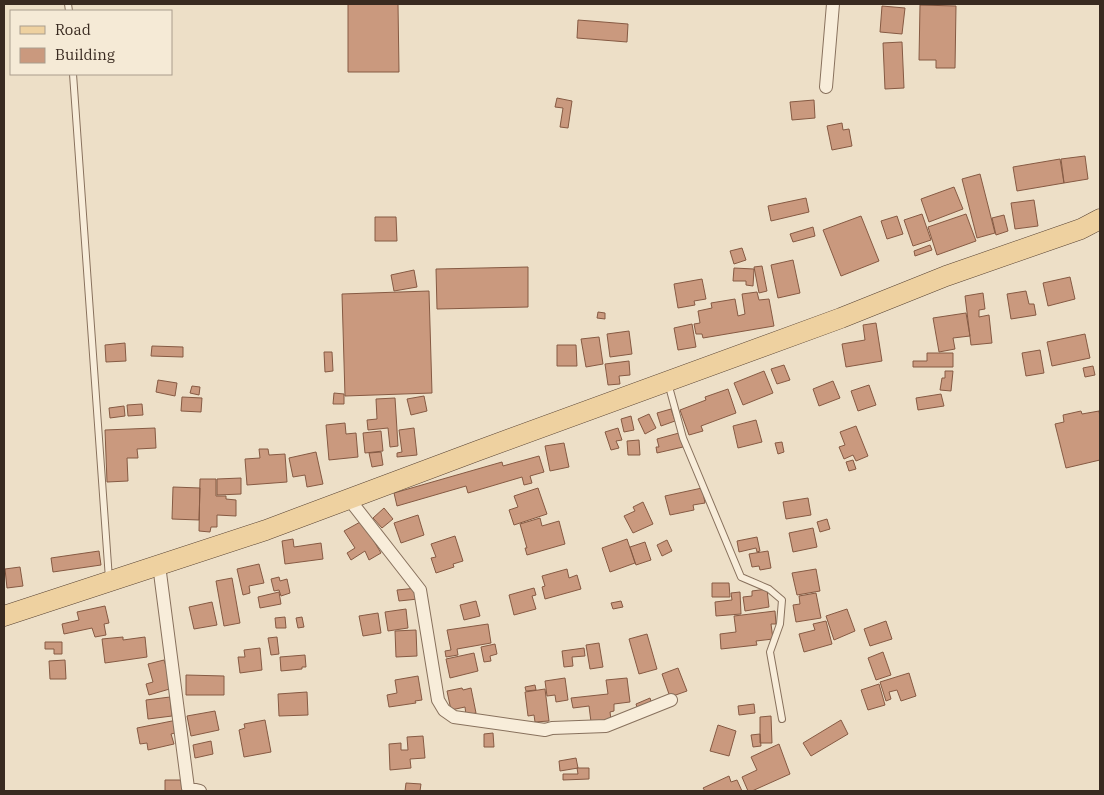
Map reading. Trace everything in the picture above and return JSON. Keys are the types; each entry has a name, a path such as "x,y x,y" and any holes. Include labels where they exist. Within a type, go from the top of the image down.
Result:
{"main road":[{"path":"4,616 266,530 841,318 946,276 1081,229 1100,219"}],"street":[{"path":"826,87 833,4"},
{"path":"349,499 420,590 438,700 444,710 454,718 545,730 552,728 606,726 671,700"},
{"path":"159,565 188,788 200,791"}],"lane":[{"path":"73,75 109,581"},
{"path":"667,382 683,438 741,577 769,589 782,600 780,624 770,652 782,719"}],"building":[{"path":"348,4 398,4 399,72 348,72"},
{"path":"920,5 956,6 955,68 936,68 936,60 919,60"},
{"path":"882,6 905,8 902,34 880,32"},
{"path":"578,20 628,24 627,42 577,38"},
{"path":"902,42 904,88 885,89 883,43"},
{"path":"557,98 572,101 568,128 560,127 563,108 555,107"},
{"path":"814,100 815,118 792,120 790,102"},
{"path":"842,123 843,130 849,129 852,146 832,150 827,126"},
{"path":"1085,156 1088,179 1064,183 1061,159"},
{"path":"1060,159 1064,183 1017,191 1013,167"},
{"path":"980,174 995,233 977,238 962,179"},
{"path":"954,187 963,209 929,222 921,199"},
{"path":"806,198 809,212 771,221 768,206"},
{"path":"1034,200 1038,226 1015,229 1011,203"},
{"path":"922,214 931,240 913,246 904,220"},
{"path":"966,214 976,241 937,255 928,227"},
{"path":"1004,215 1008,231 996,235 992,218"},
{"path":"861,216 879,261 841,276 823,230"},
{"path":"897,216 903,234 887,239 881,221"},
{"path":"375,217 396,217 397,241 375,241"},
{"path":"813,227 815,236 793,242 790,234"},
{"path":"930,245 932,250 915,256 914,251"},
{"path":"742,248 746,260 734,264 730,251"},
{"path":"793,260 800,293 778,298 771,265"},
{"path":"762,266 767,291 759,293 754,267"},
{"path":"528,267 528,307 437,309 436,269"},
{"path":"734,268 754,269 753,286 746,285 746,281 733,281"},
{"path":"414,270 417,287 394,291 391,275"},
{"path":"1070,277 1075,299 1048,306 1043,283"},
{"path":"702,279 706,299 694,301 695,305 678,308 674,284"},
{"path":"429,291 432,393 345,396 342,294"},
{"path":"1026,291 1029,304 1034,304 1036,315 1011,319 1007,294"},
{"path":"757,292 759,300 769,299 774,326 703,338 702,334 696,334 694,324 700,323 698,311 712,308 711,303 735,299 738,316 745,314 742,294"},
{"path":"983,293 985,309 979,310 979,317 989,315 992,343 971,345 965,296"},
{"path":"598,312 605,313 605,319 597,318"},
{"path":"966,313 970,336 953,338 955,349 939,352 933,318"},
{"path":"876,323 882,361 846,367 842,344 865,340 863,325"},
{"path":"692,324 696,347 678,350 674,328"},
{"path":"629,331 632,354 610,357 607,334"},
{"path":"1085,334 1090,358 1052,366 1047,342"},
{"path":"599,337 603,364 586,367 581,339"},
{"path":"125,343 126,361 106,362 105,345"},
{"path":"557,345 576,345 577,366 557,366"},
{"path":"152,346 183,347 183,357 151,356"},
{"path":"1040,350 1044,373 1026,376 1022,353"},
{"path":"324,352 332,352 333,371 325,372"},
{"path":"927,353 953,353 953,367 913,367 913,361 927,361"},
{"path":"629,361 630,375 619,376 620,384 608,385 605,364"},
{"path":"784,365 790,380 777,384 771,369"},
{"path":"1093,366 1095,375 1085,377 1083,368"},
{"path":"764,371 773,393 743,405 734,383"},
{"path":"945,371 953,371 951,391 940,390 942,378 945,378"},
{"path":"158,380 177,383 175,396 156,392"},
{"path":"833,381 840,398 819,406 813,389"},
{"path":"869,385 876,405 858,411 851,391"},
{"path":"192,386 200,387 199,395 190,393"},
{"path":"728,389 736,413 701,426 703,431 689,435 680,410 706,400 705,397"},
{"path":"334,393 344,394 344,404 333,404"},
{"path":"941,394 944,406 918,410 916,398"},
{"path":"424,396 427,411 411,415 407,399"},
{"path":"182,397 202,398 201,412 181,411"},
{"path":"395,398 398,446 390,447 388,428 368,430 367,420 377,419 376,399"},
{"path":"142,404 143,415 128,416 127,405"},
{"path":"124,406 125,416 110,418 109,408"},
{"path":"671,409 675,421 661,426 657,413"},
{"path":"1081,411 1082,414 1099,411 1100,460 1066,468 1055,424 1064,422 1063,415"},
{"path":"649,414 656,428 645,434 638,419"},
{"path":"631,416 634,430 624,432 621,419"},
{"path":"756,420 762,442 738,448 733,426"},
{"path":"345,423 346,434 356,433 358,457 329,460 326,425"},
{"path":"856,426 868,456 856,461 853,455 844,459 839,447 845,445 840,432"},
{"path":"155,428 156,448 137,449 138,458 127,458 128,481 107,482 105,430"},
{"path":"414,428 417,455 397,457 397,453 402,452 399,430"},
{"path":"618,428 622,440 616,441 619,448 611,450 605,432"},
{"path":"381,431 383,451 365,453 363,433"},
{"path":"679,433 683,447 657,453 656,447 659,447 657,439"},
{"path":"639,440 640,455 628,455 627,441"},
{"path":"782,442 784,452 778,454 775,443"},
{"path":"564,443 569,467 550,471 545,446"},
{"path":"259,449 268,449 269,455 285,454 287,482 247,485 245,459 260,458"},
{"path":"316,452 323,484 307,487 305,475 293,477 289,458"},
{"path":"381,452 383,465 372,467 369,453"},
{"path":"539,456 544,472 530,476 532,483 524,485 522,477 468,493 466,486 397,506 394,493 502,462 503,466"},
{"path":"853,460 856,469 849,471 846,462"},
{"path":"241,478 241,494 217,495 217,479"},
{"path":"200,479 216,479 216,496 226,496 226,499 236,500 236,516 217,515 217,527 211,527 210,532 199,531"},
{"path":"173,487 200,488 199,520 172,519"},
{"path":"538,488 547,514 514,525 509,510 518,507 514,496"},
{"path":"702,488 705,503 693,505 694,510 670,515 665,496"},
{"path":"808,498 811,515 786,519 783,502"},
{"path":"643,502 653,524 633,533 624,516 635,511 633,507"},
{"path":"384,508 393,519 382,528 373,518"},
{"path":"418,515 424,535 401,543 394,523"},
{"path":"540,518 542,526 559,521 565,544 527,555 525,548 527,548 520,524"},
{"path":"827,519 830,529 820,532 817,522"},
{"path":"362,521 381,553 369,560 365,551 351,560 347,553 355,548 344,531"},
{"path":"813,528 817,547 793,552 789,533"},
{"path":"455,536 463,561 453,564 454,567 436,573 431,558 436,557 431,544"},
{"path":"757,537 760,551 757,552 756,548 739,552 737,541"},
{"path":"293,539 294,547 321,543 323,559 285,564 282,541"},
{"path":"627,539 635,563 610,572 602,548"},
{"path":"667,540 672,551 662,556 657,545"},
{"path":"645,542 651,560 636,565 630,547"},
{"path":"99,551 101,565 53,572 51,558"},
{"path":"768,551 771,568 760,570 759,566 752,567 749,554"},
{"path":"259,564 264,583 249,586 250,593 243,595 237,569"},
{"path":"20,567 23,586 7,588 5,569"},
{"path":"567,569 569,578 577,575 581,589 545,599 542,587 545,586 542,576"},
{"path":"816,569 820,591 797,595 792,573"},
{"path":"279,577 280,581 287,579 290,593 281,596 279,590 274,591 271,579"},
{"path":"232,578 240,623 224,626 216,581"},
{"path":"712,583 729,583 730,597 712,597"},
{"path":"417,588 418,599 399,601 397,590"},
{"path":"534,588 536,595 532,596 536,609 514,615 509,595"},
{"path":"767,589 769,607 745,611 743,597 752,596 752,591"},
{"path":"279,592 281,604 260,608 258,597"},
{"path":"740,592 741,614 716,616 715,602 732,600 731,593"},
{"path":"816,593 821,618 796,622 793,605 800,604 799,596"},
{"path":"476,601 480,616 464,620 460,605"},
{"path":"621,601 623,607 613,609 611,603"},
{"path":"212,602 217,625 194,629 189,607"},
{"path":"105,606 109,623 104,624 106,635 95,637 92,628 64,634 62,624 79,620 77,612"},
{"path":"406,609 408,628 388,631 385,612"},
{"path":"847,609 855,631 834,640 826,616"},
{"path":"775,611 776,624 771,624 773,639 756,641 757,645 721,649 720,634 736,632 734,616"},
{"path":"378,613 381,633 363,636 359,616"},
{"path":"285,617 286,628 276,628 275,618"},
{"path":"302,617 304,627 298,628 296,618"},
{"path":"826,621 832,644 804,652 799,634 815,630 813,624"},
{"path":"886,621 892,639 870,646 864,629"},
{"path":"488,624 491,643 457,649 458,655 446,657 445,651 451,650 447,630"},
{"path":"416,630 417,656 396,657 395,631"},
{"path":"647,634 657,669 639,674 629,639"},
{"path":"123,637 123,640 145,637 147,657 105,663 102,639"},
{"path":"277,637 279,654 271,655 268,638"},
{"path":"45,642 62,642 62,654 54,654 54,649 45,649"},
{"path":"599,643 603,667 590,669 586,645"},
{"path":"495,644 497,654 490,656 491,661 484,662 481,647"},
{"path":"260,648 262,670 240,673 238,657 245,657 244,650"},
{"path":"584,648 585,656 572,657 573,666 564,667 562,651"},
{"path":"883,652 891,675 876,680 868,658"},
{"path":"474,653 478,671 450,678 446,659"},
{"path":"305,655 306,667 281,671 280,657"},
{"path":"65,660 66,679 50,679 49,661"},
{"path":"164,660 173,688 149,695 146,684 153,682 148,664"},
{"path":"678,668 687,691 670,697 662,674"},
{"path":"909,673 916,696 901,701 897,690 889,692 891,699 886,701 880,682"},
{"path":"186,675 224,676 224,695 186,695"},
{"path":"418,676 422,700 415,701 416,703 389,707 387,695 397,693 395,680"},
{"path":"565,678 568,700 556,702 555,695 547,696 545,681"},
{"path":"627,678 630,702 614,704 614,711 610,712 611,720 591,722 589,706 573,708 571,698 608,694 606,680"},
{"path":"879,684 885,705 868,710 861,690"},
{"path":"535,685 536,690 526,691 525,687"},
{"path":"462,688 463,690 471,688 476,713 466,715 465,707 451,710 447,691"},
{"path":"545,689 549,721 535,722 534,715 528,716 525,692"},
{"path":"307,692 308,715 279,716 278,694"},
{"path":"170,697 172,716 148,719 146,700"},
{"path":"650,698 653,707 639,713 636,704"},
{"path":"754,704 755,713 739,715 738,706"},
{"path":"215,711 219,730 191,736 187,716"},
{"path":"771,716 772,743 760,743 760,717"},
{"path":"177,720 179,732 171,734 174,744 148,750 147,743 140,744 137,728"},
{"path":"265,720 271,752 244,757 239,730 245,728 244,724"},
{"path":"841,720 848,734 811,756 803,743"},
{"path":"718,725 736,731 729,756 710,751"},
{"path":"493,733 494,747 484,747 484,734"},
{"path":"760,734 761,746 753,747 751,735"},
{"path":"423,736 425,758 410,759 411,768 390,770 389,744 401,743 401,750 408,750 407,737"},
{"path":"211,741 213,754 195,758 193,745"},
{"path":"779,744 790,774 752,791 748,791 742,777 757,770 751,757"},
{"path":"576,758 578,768 560,771 559,761"},
{"path":"577,768 589,768 589,779 563,780 563,774 578,774"},
{"path":"729,776 731,782 737,780 742,791 705,791 703,788"},
{"path":"165,780 185,780 185,791 165,791"},
{"path":"406,783 421,784 420,791 405,791"}]}
